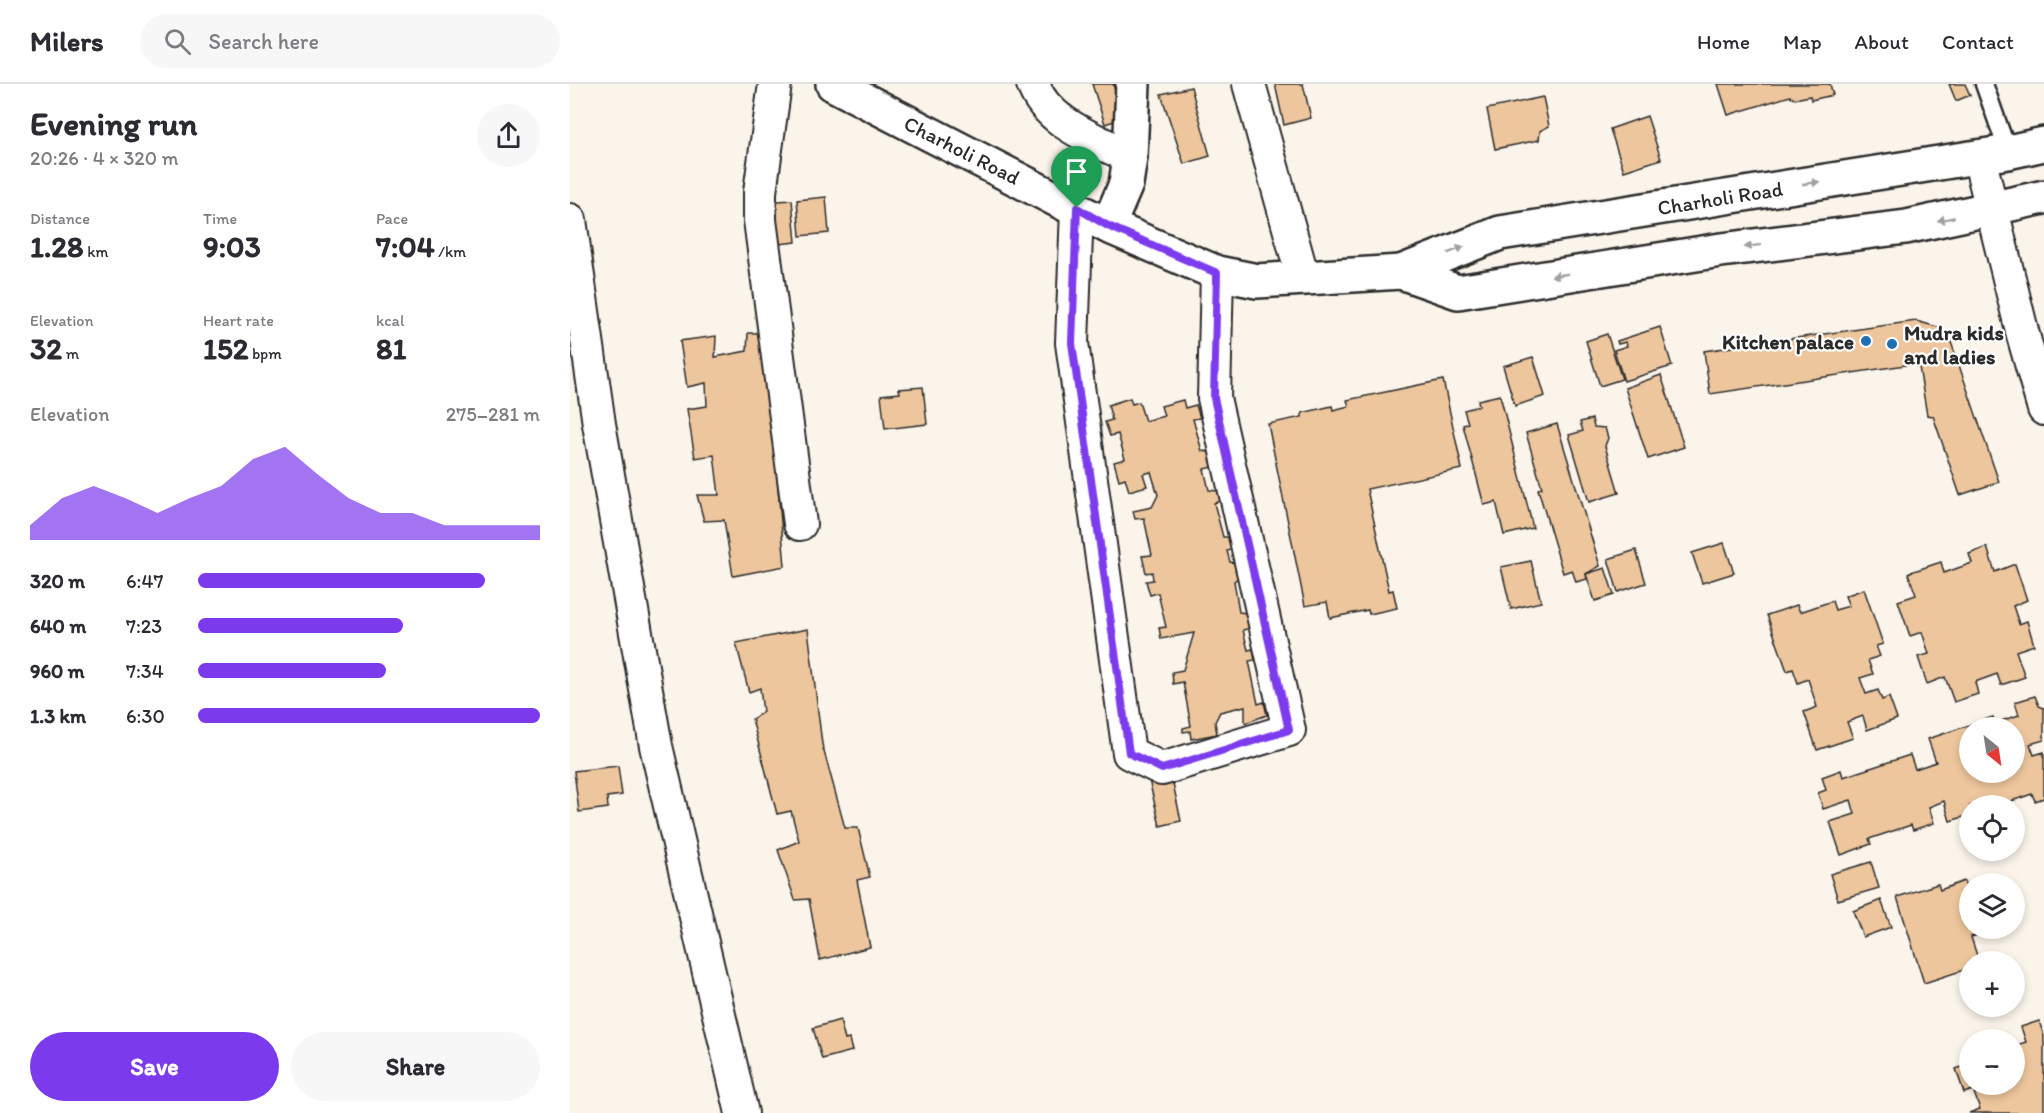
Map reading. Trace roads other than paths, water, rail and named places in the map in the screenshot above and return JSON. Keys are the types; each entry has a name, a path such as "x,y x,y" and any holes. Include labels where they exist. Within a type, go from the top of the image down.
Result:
{"street":[{"path":"775,84 760,192 760,220 800,524"},
{"name":"Charholi Road","path":"833,84 1108,226 1217,273 1257,281 1401,272 1500,233 1993,155 2044,144"},
{"path":"1033,84 1046,106 1063,122 1130,158"},
{"path":"1108,226 1126,184 1130,158 1133,84"},
{"path":"1249,84 1303,278"},
{"path":"1993,155 1992,208 2023,335 2044,408"},
{"name":"Charholi Road","path":"1401,272 1458,291 1721,250 1906,227 2044,197"},
{"path":"1077,208 1072,343 1129,753 1162,769 1289,730 1214,398 1217,273"},
{"path":"570,220 598,423 656,746 742,1113"}],"lane":[{"path":"1984,84 1993,155"}],"place":[{"name":"Kitchen palace","path":"1866,341"},
{"name":"Mudra kids and ladies","path":"1892,344"}]}
